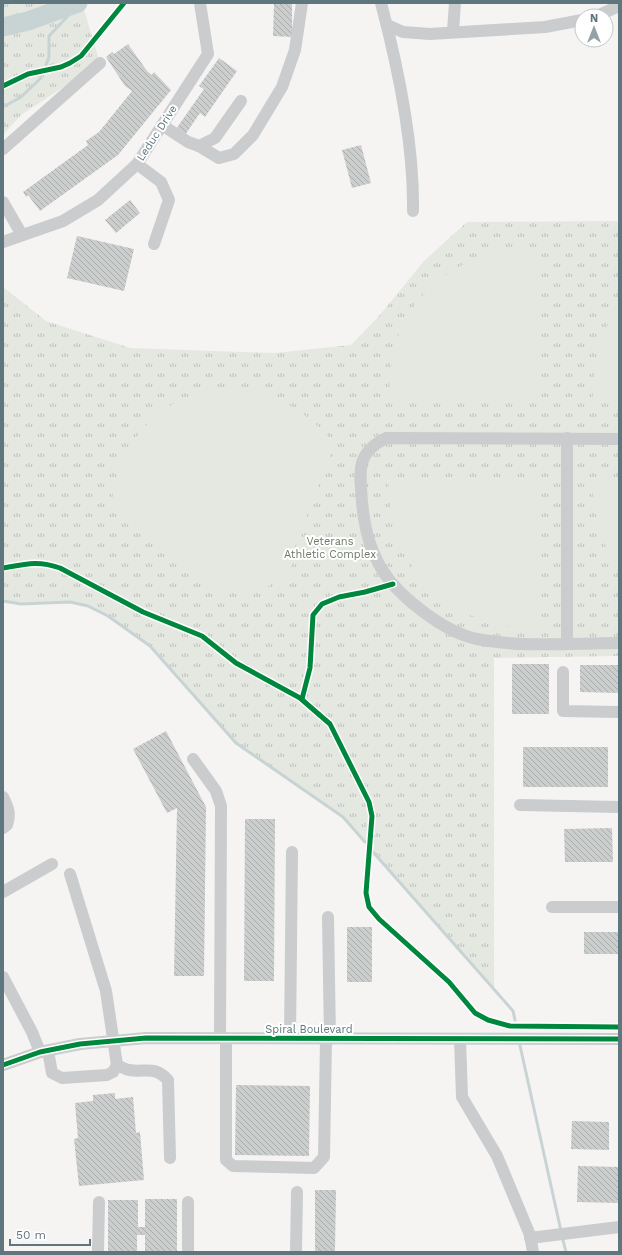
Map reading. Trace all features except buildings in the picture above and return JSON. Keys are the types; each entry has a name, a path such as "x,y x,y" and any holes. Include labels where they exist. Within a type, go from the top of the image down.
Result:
{"street":[{"name":"Leduc Drive","path":"3,242 63,221 98,200 137,164 208,54 200,3"},
{"path":"162,125 188,142 199,146 219,158 234,154 253,135 282,87 295,50 302,3"},
{"path":"381,3 387,25 404,113 414,184 413,211"},
{"path":"453,31 455,3"},
{"path":"387,25 403,32 430,34 453,31 475,32 545,27 574,22"},
{"path":"3,149 100,63"},
{"path":"199,146 215,138 240,101"},
{"path":"137,164 161,182 169,200 154,244"},
{"path":"3,202 22,235"},
{"path":"619,439 386,438 367,450 362,460 361,473 365,527 372,550 383,571 400,591 421,610 446,627 475,639 502,644 619,643"},
{"path":"567,438 567,643"},
{"path":"563,672 563,711 619,712"},
{"path":"193,759 216,791 221,806 223,1038 226,1160 233,1166 314,1168 324,1157 328,1038 328,917"},
{"path":"3,797 9,808 10,818 7,825 3,828"},
{"path":"520,805 619,807"},
{"path":"290,1038 292,852"},
{"path":"3,892 52,864"},
{"path":"3,977 44,1052 52,1073 62,1078 107,1075 113,1072 117,1065 106,991 70,874"},
{"path":"552,907 619,907"},
{"name":"Spiral Boulevard","path":"3,1064 44,1052 80,1044 146,1038 619,1039"},
{"path":"460,1039 462,1097 497,1156 530,1238 533,1252"},
{"path":"117,1065 129,1070 153,1070 161,1073 168,1080 170,1158"},
{"path":"296,1252 297,1192"},
{"path":"98,1202 98,1252"},
{"path":"188,1202 188,1252"},
{"path":"530,1238 619,1227"}],"green space":[{"path":"3,3 82,3 100,63 21,115 3,135"},
{"name":"Veterans Athletic Complex","path":"619,221 619,656 494,658 494,990 343,817 236,743 150,646 108,616 88,606 70,602 21,604 3,601 3,287 46,321 130,348 274,353 351,345 379,316 424,261 467,222"},
{"path":"521,247 540,247 540,391 532,397 389,398 390,371 396,342 405,320 418,301 434,284 453,270 474,260 497,252"},
{"path":"619,306 619,399 593,399 594,374 598,350 606,328"},
{"path":"227,387 259,393 287,404 312,421 335,444 291,557 293,563 283,580 279,579 263,589 252,593 225,592 221,594 207,586 206,579 179,557 171,555 119,511 109,513 106,506 113,496 115,478 128,450 149,422 176,402 209,390"},
{"path":"388,477 531,478 539,485 539,629 514,628 467,614 446,602 428,586 413,568 401,546 393,522 389,500"},
{"path":"592,478 619,478 619,571 602,538 594,503"}],"waterway":[{"path":"3,27 28,21 78,3"},
{"path":"46,65 49,57 49,36 80,3"},
{"path":"3,107 21,97 41,78"},
{"path":"3,601 21,604 70,602 88,606 108,616 150,646 236,743 343,817 365,842"},
{"path":"373,852 513,1011 515,1020"},
{"path":"519,1041 561,1231"},
{"path":"562,1236 566,1252"}],"cycle path":[{"path":"3,86 28,74 61,67 81,56 124,3"},
{"path":"3,568 38,563 60,568 143,612 202,636 236,663 300,698 330,724 369,802 372,816 366,893 369,907 379,919 449,982 475,1013 488,1020 510,1026 619,1027"},
{"path":"302,699 310,668 313,615 322,604 339,597 365,592 393,584"},
{"path":"3,1065 40,1052 80,1044 146,1038 619,1039"}]}
